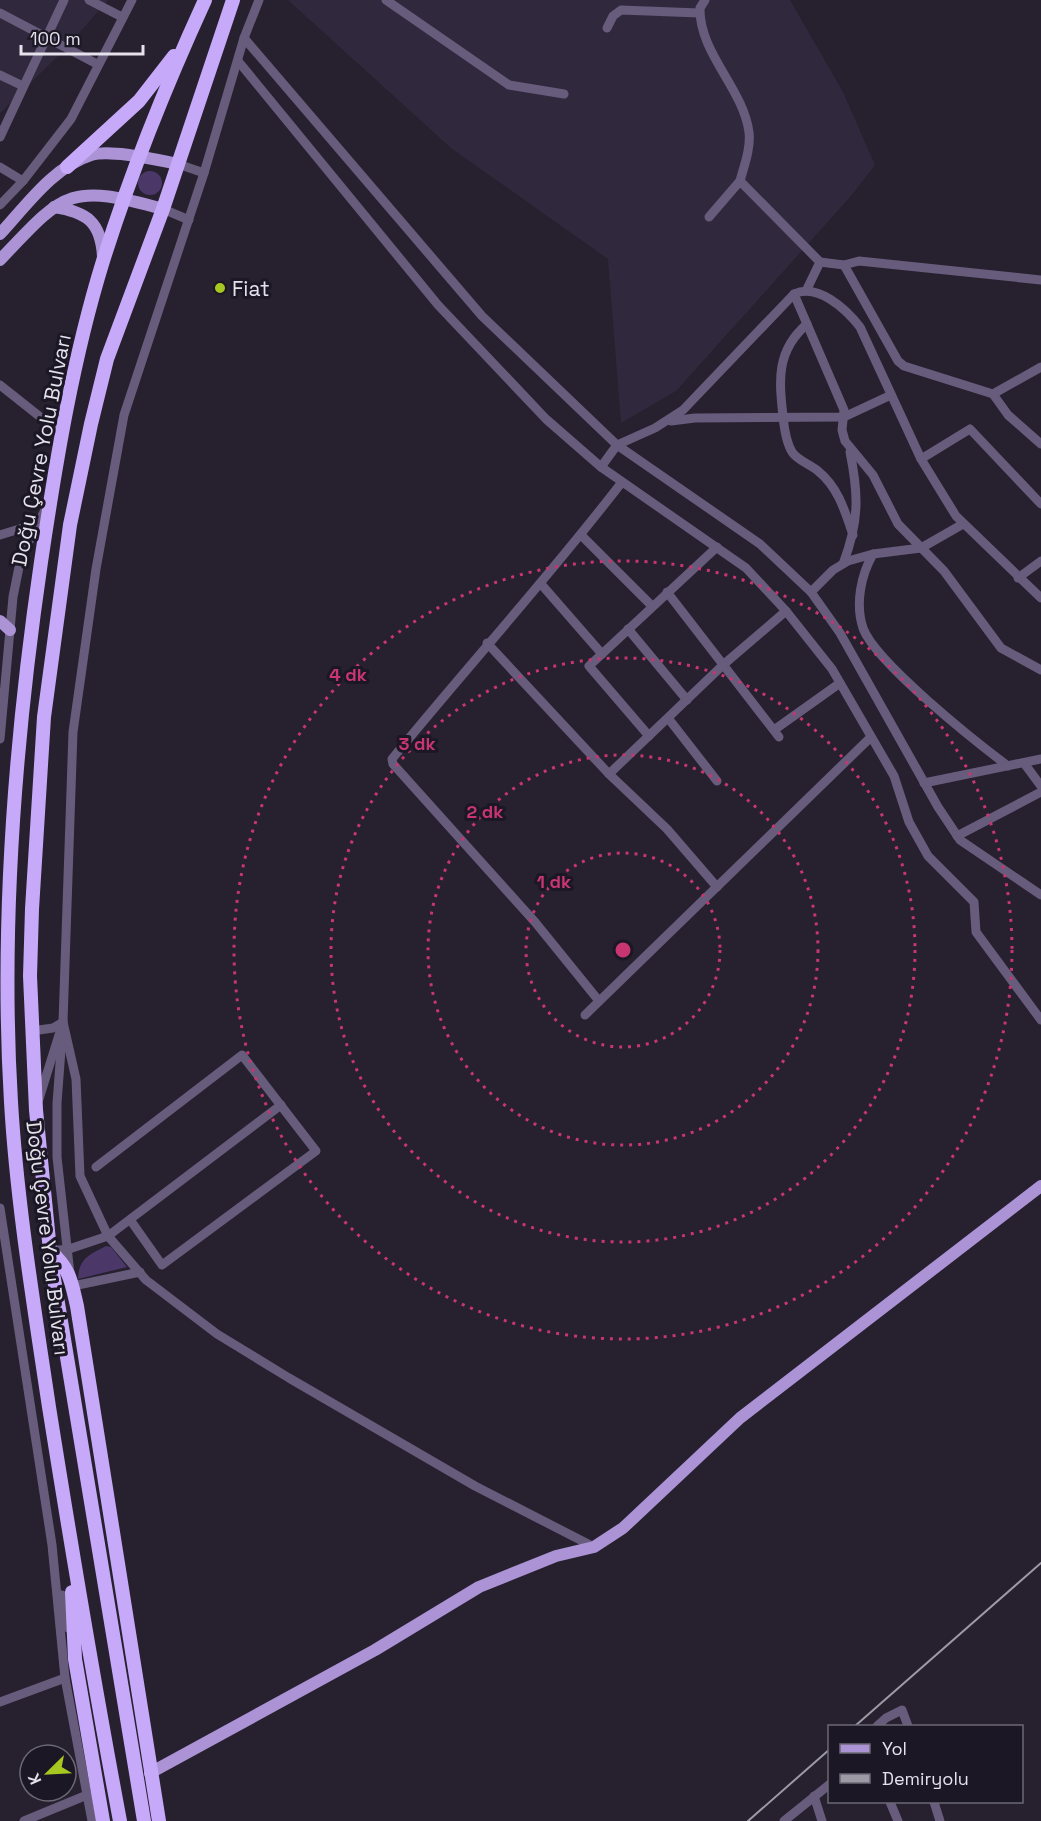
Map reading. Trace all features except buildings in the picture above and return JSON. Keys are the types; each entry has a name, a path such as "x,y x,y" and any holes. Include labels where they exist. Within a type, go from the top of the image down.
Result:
{"highway":[{"name":"Doğu Çevre Yolu Bulvarı","path":"120,1821 73,1565 22,1222 9,1057 8,960 15,788 26,671 50,500 86,327 103,262 151,122 205,0"},
{"name":"Doğu Çevre Yolu Bulvarı","path":"144,1821 50,1251 36,1110 32,1031 32,909 44,717 70,525 107,360 163,210 218,36 232,0"},
{"path":"67,167 138,101 187,41"},
{"path":"50,1251 64,1264 71,1280 124,1592 159,1821"},
{"path":"73,1565 71,1610 75,1659 103,1821"}],"main road":[{"path":"0,234 67,167 93,154 140,156 178,164"},
{"path":"0,260 54,207 80,195 125,199 163,210"},
{"path":"54,207 77,212 94,224 102,240 103,262"},
{"path":"0,621 10,630"},
{"path":"150,1773 375,1650 479,1587 556,1556 594,1547 623,1528 740,1418 1041,1186"}],"street":[{"path":"0,137 64,0"},
{"path":"89,0 122,17"},
{"path":"0,205 23,181 71,119 97,64 132,0"},
{"name":"Doğu Çevre Yolu Bulvarı","path":"36,1110 63,1022 73,732 96,569 126,404 189,220 244,38 259,0"},
{"path":"386,0 509,85 564,94"},
{"path":"705,0 699,13 709,43 742,111 749,133 747,155 740,182 709,217"},
{"path":"607,28 613,16 621,10 699,13"},
{"path":"0,13 97,64"},
{"path":"244,38 482,316 617,445 760,544 811,592 840,633 924,783 957,836 1041,895"},
{"path":"238,61 438,305 546,419 601,467 746,568 786,611 840,683 894,776 909,822 928,856 974,902 976,932 1041,1020"},
{"path":"0,75 23,86"},
{"path":"178,164 204,173"},
{"path":"0,167 23,181"},
{"path":"740,182 820,262 844,265 859,261 1041,280"},
{"path":"163,210 189,220"},
{"path":"807,290 820,262"},
{"path":"844,265 868,310 904,366 993,394 1008,415 1041,444"},
{"path":"601,467 617,445 667,421 683,410 794,294 807,290 819,293 853,318 860,327 921,459 933,481 963,524 1041,598"},
{"path":"794,294 844,410 842,430 850,450 858,491 857,518 843,564"},
{"path":"807,324 799,330 785,354 778,384 783,417 792,452 831,484 844,507 853,535"},
{"path":"993,394 1041,367"},
{"path":"0,385 63,435"},
{"path":"667,421 695,418 843,417 891,395"},
{"path":"921,459 970,429 1041,504"},
{"path":"850,450 873,476 898,524 944,571 1001,648 1041,670"},
{"path":"599,1000 535,922 393,764 392,759 487,643 542,584 622,482"},
{"path":"0,739 13,597 21,557 50,500"},
{"path":"0,535 39,523"},
{"path":"811,592 833,570 843,564 873,554 921,548 963,524"},
{"path":"581,535 652,606"},
{"path":"649,736 589,666 717,547"},
{"path":"873,554 864,570 860,600 862,627 869,641 897,672 1008,766"},
{"path":"1018,578 1041,561"},
{"path":"542,584 602,654"},
{"path":"667,592 777,733 840,683"},
{"path":"609,774 723,665 786,611"},
{"path":"628,629 687,700"},
{"path":"487,643 609,774 667,828 717,887"},
{"path":"668,718 717,782"},
{"path":"585,1015 871,737"},
{"path":"924,783 1041,759"},
{"path":"1024,763 1041,786"},
{"path":"957,836 1041,792"},
{"path":"32,1031 53,1028 63,1022"},
{"path":"63,1022 76,1079 80,1176 108,1236 140,1272 217,1334 271,1367 485,1492 594,1547"},
{"path":"63,1022 57,1103 57,1157 71,1280 140,1272"},
{"path":"96,1167 242,1055 316,1151 162,1265 131,1221"},
{"path":"50,1251 69,1249 108,1236 131,1221 281,1105"},
{"path":"0,1208 4,1260 52,1545 75,1659"},
{"path":"52,1545 64,1678 92,1821"},
{"path":"0,1702 64,1678"},
{"path":"879,1725 902,1710 908,1725"},
{"path":"784,1821 828,1786"},
{"path":"24,1821 87,1795"},
{"path":"814,1796 822,1821"},
{"path":"890,1803 898,1821"},
{"path":"934,1803 940,1821"}],"shaded area":[{"path":"0,0 108,0 64,50 0,113"},
{"path":"288,0 790,0 843,92 875,165 851,196 676,391 621,423 608,259 451,148"},
{"path":"150,171 159,174 162,183 159,192 150,195 141,192 138,183 141,174"},
{"path":"106,1246 111,1247 127,1267 78,1279 80,1266 86,1258"}],"railway":[{"path":"856,1725 1041,1563"},
{"path":"748,1821 828,1751"}],"place":[{"name":"Fiat","path":"220,288"}]}
